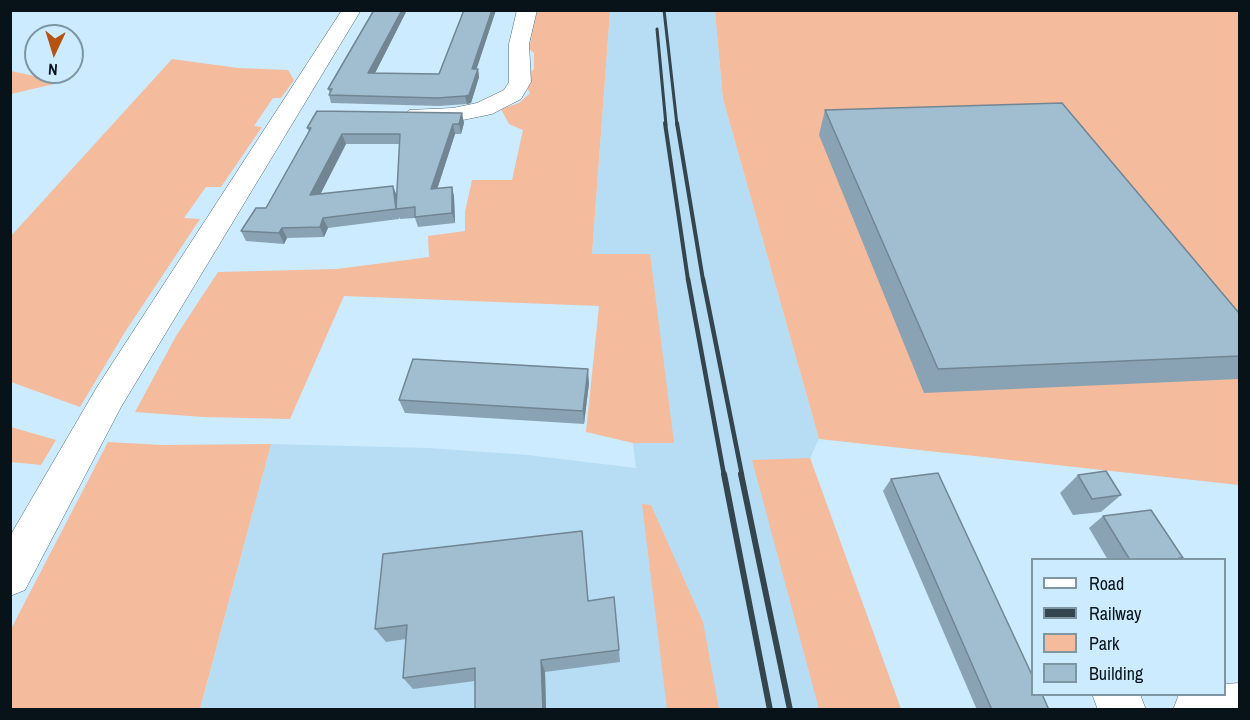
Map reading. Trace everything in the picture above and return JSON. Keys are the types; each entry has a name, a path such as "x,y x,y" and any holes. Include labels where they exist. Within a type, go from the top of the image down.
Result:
{"street":[{"path":"10,576 109,397 301,111 352,10"},
{"path":"393,114 468,113 496,105 513,94 520,82 519,44 527,10"},
{"path":"1116,696 1123,710"},
{"path":"1196,710 1239,706"}],"shaded area":[{"path":"610,11 715,11 723,99 819,439 810,458 901,709 200,710 271,444 428,448 528,455 636,468 633,443 674,443 592,255"}],"green space":[{"path":"537,11 610,11 592,254 650,254 674,443 633,443 586,432 599,306 344,296 290,419 203,417 135,412 176,336 218,272 337,269 429,257 428,236 465,231 465,212 472,180 512,180 523,130 509,124 501,109 519,103 530,93 527,88 529,73 534,69 534,53 529,49"},
{"path":"715,11 1239,11 1239,485 819,439 723,99"},
{"path":"172,59 238,68 288,70 294,80 281,98 273,98 254,126 262,127 221,187 206,187 184,218 200,219 125,332 80,407 11,382 11,236"},
{"path":"11,71 24,74 24,84 54,84 11,94"},
{"path":"11,427 56,440 41,465 11,462"},
{"path":"108,442 162,445 271,444 200,709 11,709 11,629"},
{"path":"810,458 901,709 819,709 752,460"},
{"path":"642,504 651,505 703,622 719,709 667,709"}],"building":[{"path":"374,10 402,10 368,73 439,74 464,10 492,10 472,69 478,69 469,95 437,98 329,95 332,89 328,89"},
{"path":"1062,103 1239,313 1239,356 938,369 825,110"},
{"path":"317,111 462,113 459,124 453,124 431,189 452,187 452,213 415,217 415,207 323,218 320,227 282,228 279,233 241,231 256,208 266,208 311,128 307,128","holes":["342,134 400,134 396,209 393,186 310,195"]},
{"path":"413,359 588,369 583,411 399,400"},
{"path":"1106,471 1121,495 1092,499 1078,475"},
{"path":"938,473 1031,673 1031,696 1043,696 1049,710 992,710 891,479"},
{"path":"1151,510 1183,558 1129,558 1103,516"},
{"path":"582,531 588,601 614,597 619,650 541,660 543,710 475,710 475,668 403,678 407,625 375,629 383,554"}],"railway":[{"path":"664,10 677,125"},
{"path":"657,29 666,125"},
{"path":"665,123 688,280"},
{"path":"677,123 703,280"},
{"path":"688,279 724,475"},
{"path":"703,279 742,475"},
{"path":"724,474 770,710"},
{"path":"741,474 790,710"}]}
